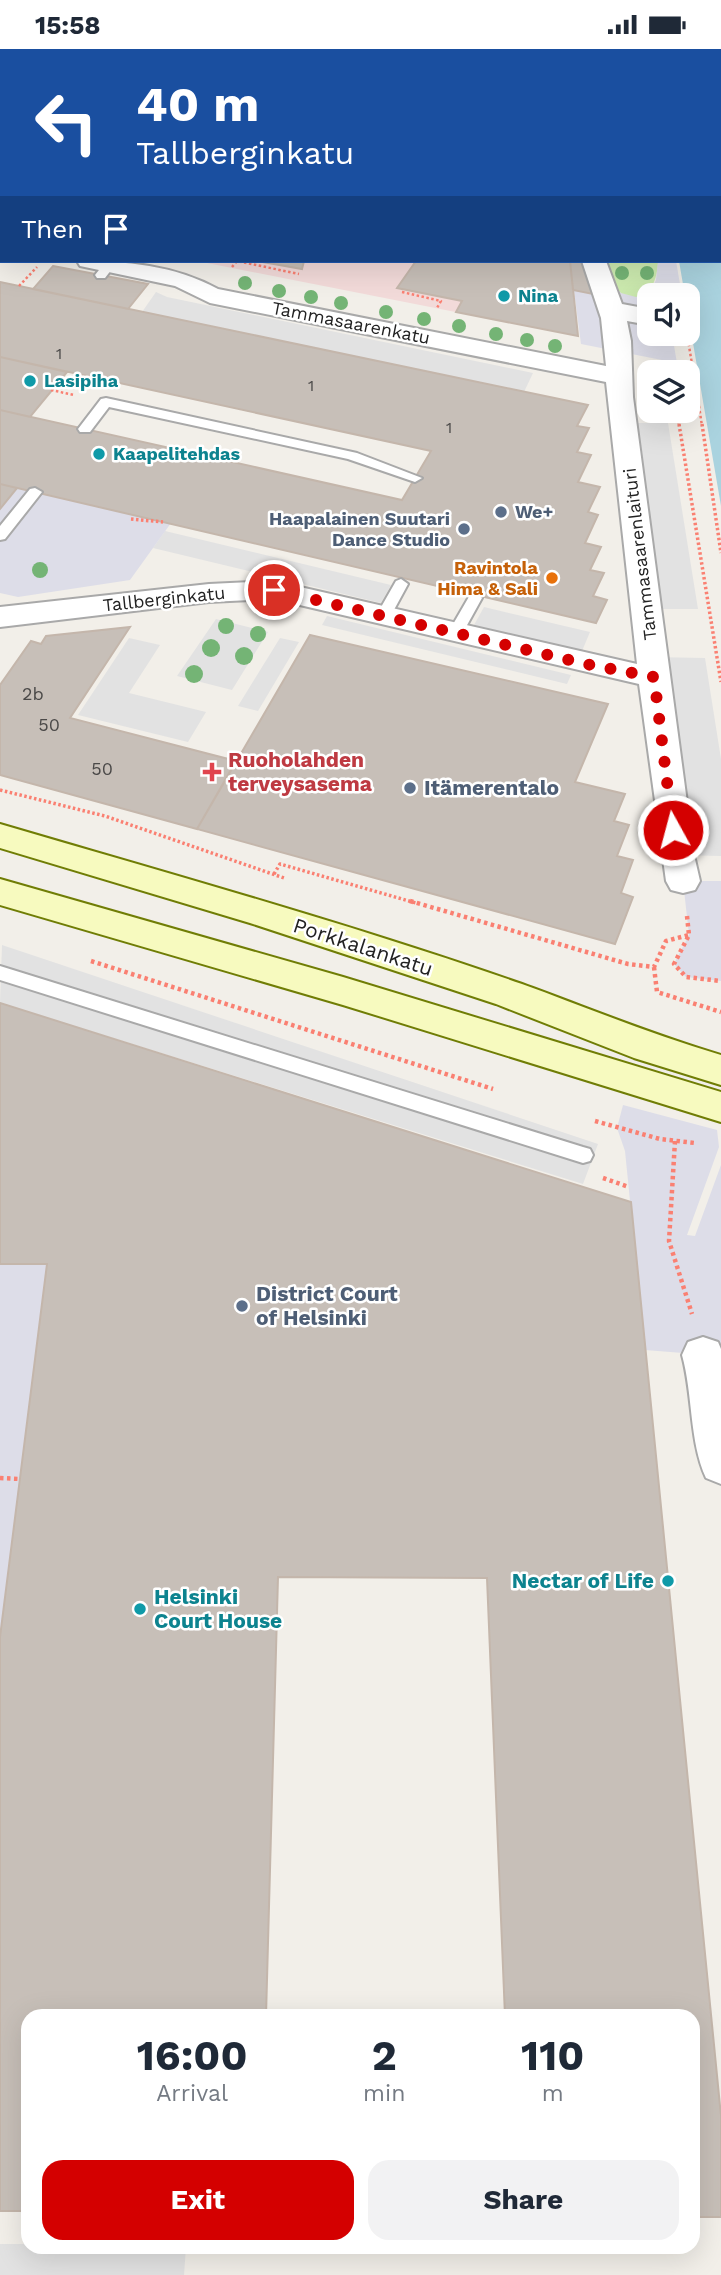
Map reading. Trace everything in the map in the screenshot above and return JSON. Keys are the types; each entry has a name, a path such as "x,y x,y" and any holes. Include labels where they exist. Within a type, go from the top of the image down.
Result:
{"main road":[{"name":"Porkkalankatu","path":"0,836 260,913 482,985 647,1048 721,1070"},
{"path":"0,892 383,1003 721,1107"}],"street":[{"name":"Tammasaarenlaituri","path":"595,263 611,310 649,610 654,677 677,855 683,881"},
{"name":"Tammasaarenkatu","path":"103,265 183,280 210,295 618,364"},
{"path":"611,310 637,315"},
{"name":"Tallberginkatu","path":"0,617 209,593 274,590 654,677"},
{"path":"698,1338 712,1383 721,1464"}],"lane":[{"path":"85,429 106,402 352,456 415,478"},
{"path":"0,536 34,492"},
{"path":"384,616 401,584"},
{"path":"456,633 475,598"},
{"path":"0,973 583,1155"}],"path":[{"path":"227,273 235,263"},
{"path":"247,263 299,274"},
{"path":"19,286 37,267"},
{"path":"402,292 441,301 433,314"},
{"path":"700,413 721,553"},
{"path":"679,423 721,682"},
{"path":"131,519 163,522"},
{"path":"713,633 721,633"},
{"path":"0,790 105,816 274,874 280,864 615,960 654,967"},
{"path":"683,881 689,935 674,964 686,977 721,981"},
{"path":"689,935 666,941 654,967 657,992 721,1012"},
{"path":"85,960 497,1090"},
{"path":"590,1120 675,1141 708,1145"},
{"path":"677,1131 669,1241 698,1338"},
{"path":"0,1478 20,1479"}],"shaded area":[{"name":"Nina","path":"207,263 571,263 578,336"},
{"path":"570,263 602,263 610,281 621,293 637,297 637,346 674,346 676,360 662,360 581,344"},
{"path":"658,263 676,263 680,283 654,283"},
{"path":"156,292 167,297 533,373 524,392 142,312"},
{"path":"623,423 668,423 698,609 648,609"},
{"path":"17,488 171,523 130,580 18,597 0,593 0,509"},
{"path":"165,531 391,585 381,603 153,548"},
{"path":"484,607 590,632 582,651 474,625"},
{"path":"327,616 571,675 567,684 322,625"},
{"path":"216,619 268,632 232,690 177,676"},
{"path":"129,638 160,645 129,693 206,712 188,742 78,715"},
{"path":"280,638 299,642 258,711 238,706"},
{"path":"652,657 705,658 721,759 721,856 677,855"},
{"path":"683,881 721,881 721,981 686,977 674,964 689,935"},
{"path":"2,945 598,1144 583,1184 0,1003"},
{"path":"623,1105 717,1130 719,1147 687,1235 695,1236 721,1165 721,1356 645,1350 625,1151 617,1128"},
{"path":"0,1264 47,1264 0,1637"},
{"path":"0,2244 21,2244 21,2254 186,2254 184,2275 0,2275"}],"green space":[{"path":"602,263 658,263 653,283 637,283 637,298 631,298 614,288"}],"water":[{"path":"679,263 721,263 721,506 700,384 700,360 696,360 694,346 700,346 700,283 683,283"}],"building":[{"path":"268,263 304,263 302,269"},
{"name":"Nina","path":"415,263 570,263 578,336 456,312 462,301 397,288"},
{"path":"570,263 600,263 603,296 573,290"},
{"path":"53,266 148,284 128,309 33,289"},
{"name":"Kaapelitehdas","path":"0,282 588,405 577,426 589,428 577,452 591,455 578,482 600,487 588,512 598,515 585,543 601,547 590,570 604,573 593,596 607,600 596,623 0,484 0,410 402,500 431,451 0,357"},
{"name":"Lasipiha","path":"0,357 67,372 30,417 0,410"},
{"path":"0,484 17,488 0,509"},
{"path":"130,627 70,718 236,761 197,829 0,775 0,685 31,641 41,644 46,636"},
{"name":"Itämerentalo","path":"310,635 608,704 575,782 625,794 614,821 629,825 617,856 633,860 621,893 633,897 615,944 197,829"},
{"name":"Helsinki Court House","path":"0,1003 631,1202 721,2116 721,2217 700,2217 700,2009 505,2009 487,1578 278,1577 266,2009 21,2009 21,2211 0,2211 0,1637 47,1264 0,1264"}],"place":[{"name":"Nina","path":"504,296"},
{"name":"Lasipiha","path":"30,381"},
{"name":"Kaapelitehdas","path":"99,454"},
{"name":"We+","path":"501,512"},
{"name":"Haapalainen Suutari Dance Studio","path":"464,529"},
{"name":"Ravintola Hima & Sali","path":"552,578"},
{"name":"Ruoholahden terveysasema","path":"212,772"},
{"name":"Itämerentalo","path":"410,788"},
{"name":"District Court of Helsinki","path":"242,1306"},
{"name":"Nectar of Life","path":"668,1581"},
{"name":"Helsinki Court House","path":"140,1609"}],"route":[{"path":"274,590 586,664 654,677 673,830"}]}
